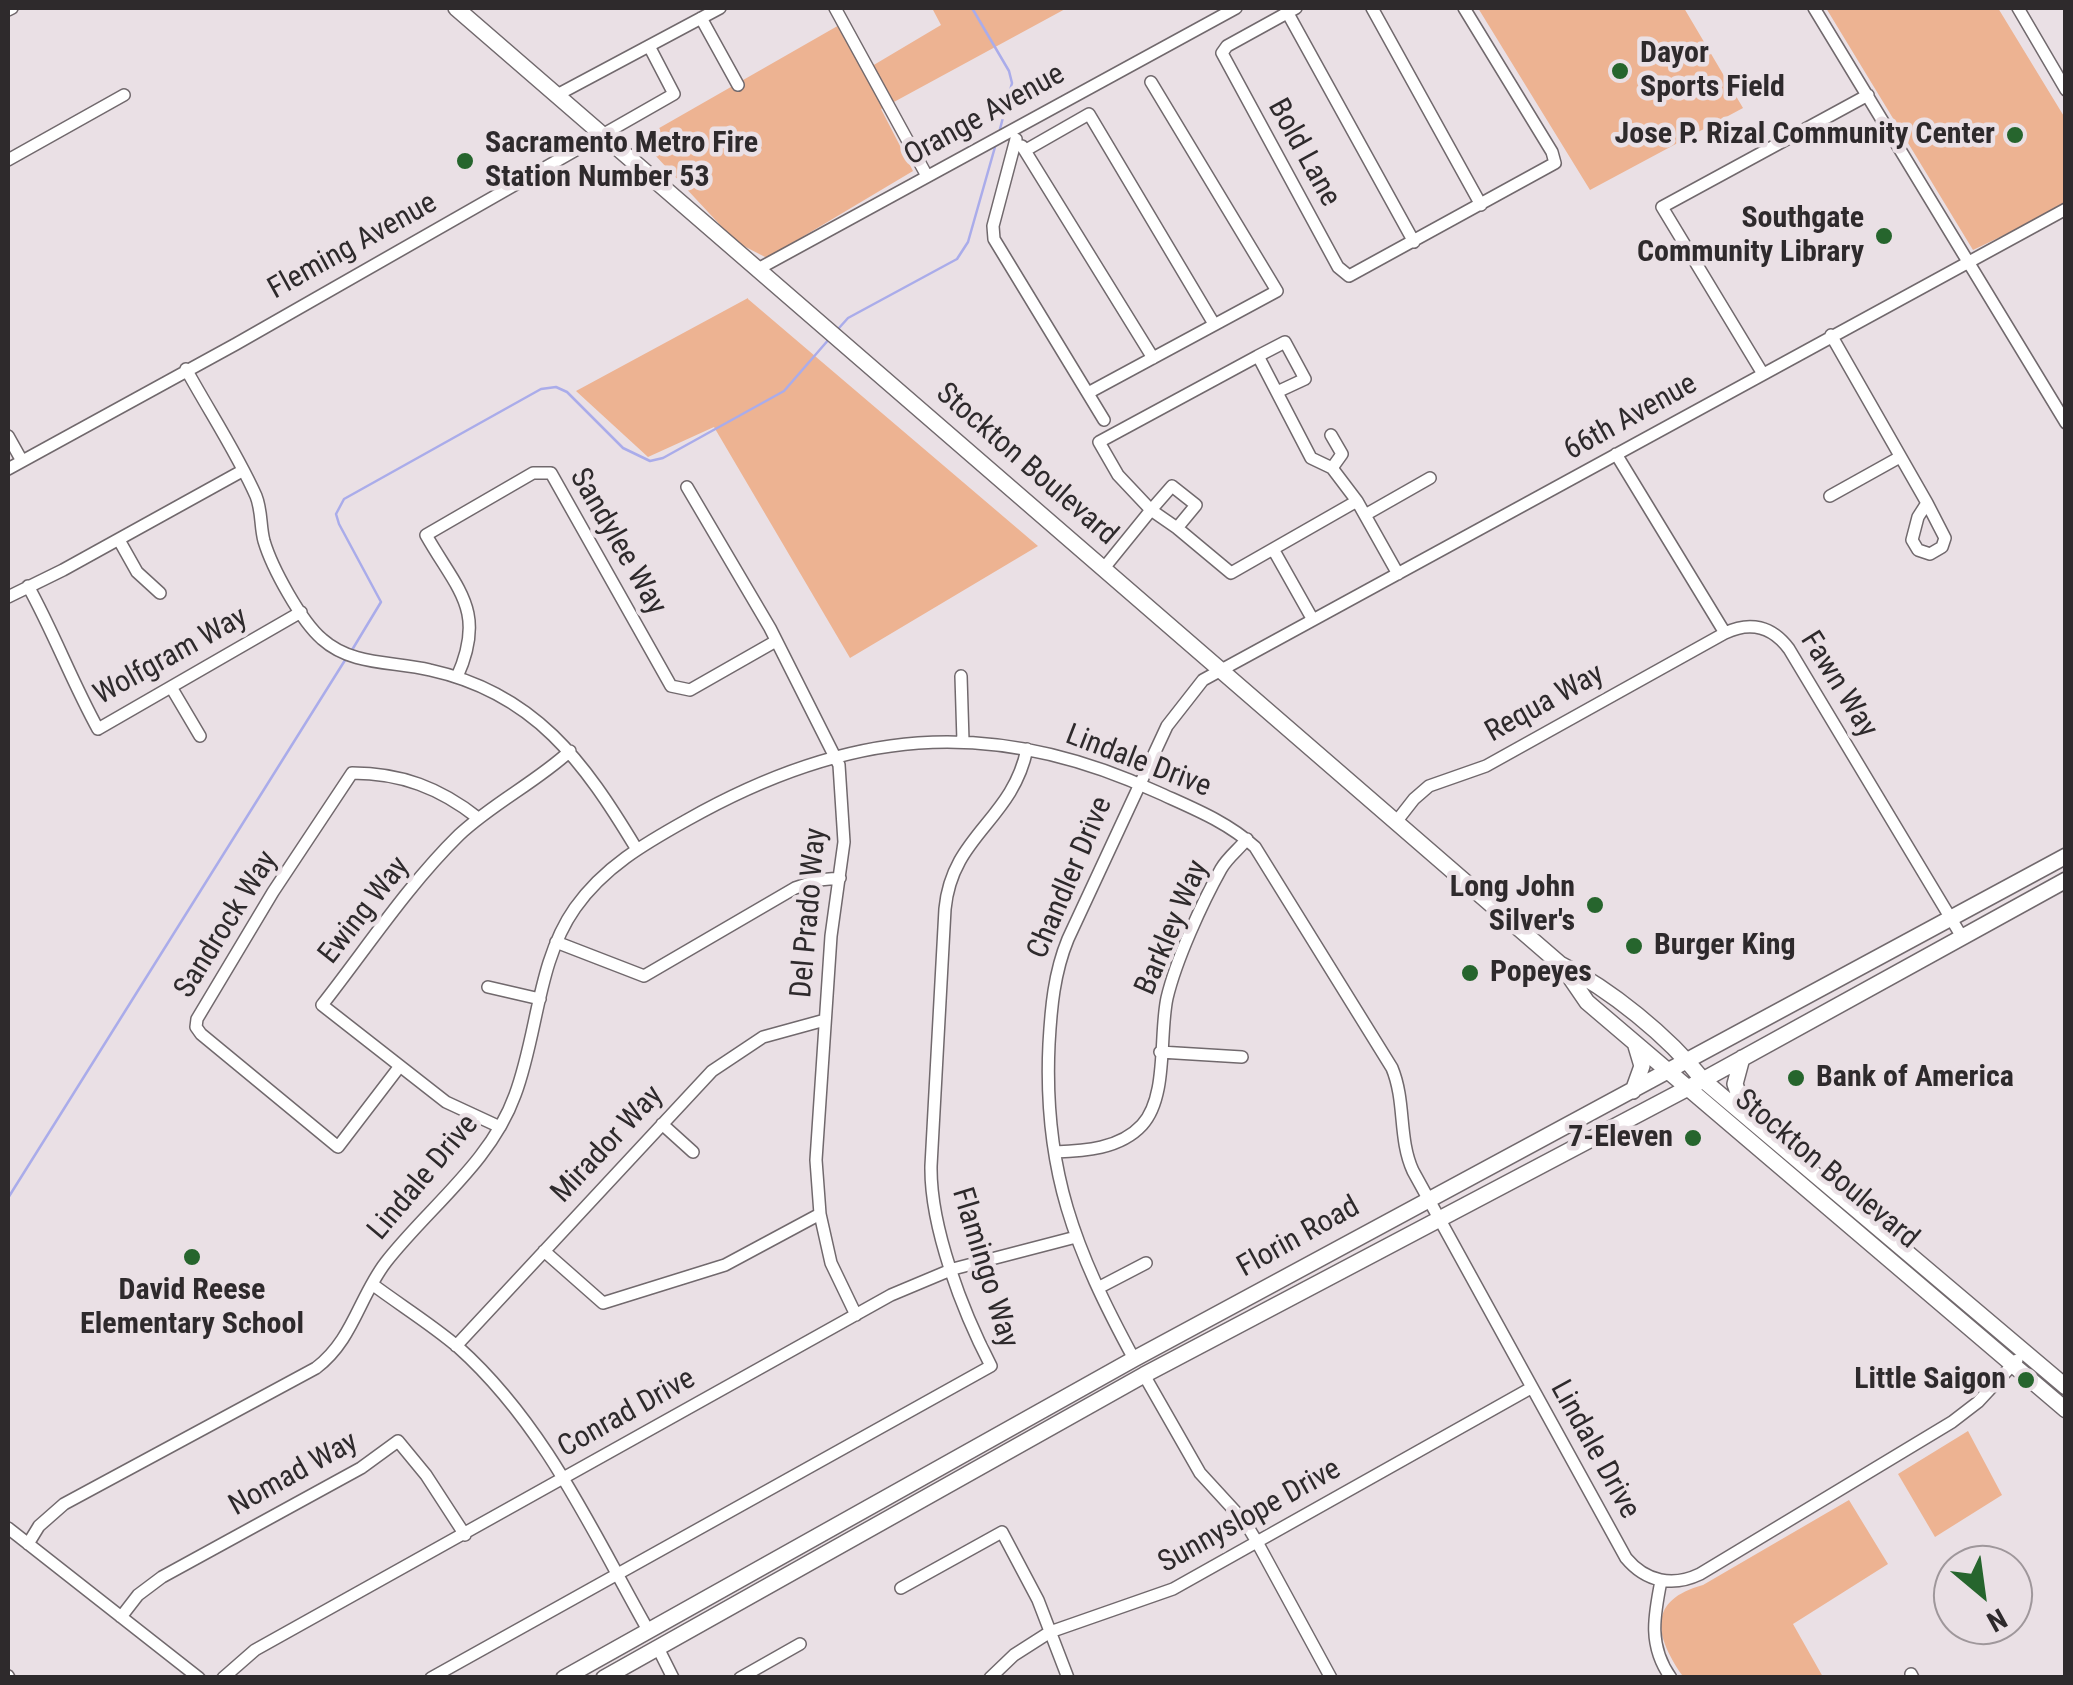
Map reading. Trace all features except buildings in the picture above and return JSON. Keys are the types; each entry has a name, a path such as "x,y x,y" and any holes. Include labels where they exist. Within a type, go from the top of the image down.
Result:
{"main road":[{"name":"Stockton Boulevard","path":"456,8 1560,964 1587,1002 1670,1072 1746,1116 2066,1387"},
{"name":"Florin Road","path":"564,1678 1134,1358 2066,856"},
{"name":"Florin Road","path":"604,1678 1144,1375 1695,1084 2066,880"},
{"name":"Stockton Boulevard","path":"1560,964 1592,980 1687,1060 1695,1084 2066,1410"},
{"path":"1633,1091 1642,1066 1634,1042"},
{"path":"1742,1058 1735,1084 1746,1116"},
{"path":"1144,1375 1158,1347"},
{"path":"1122,1388 1134,1358"},
{"path":"658,1648 673,1617"},
{"path":"635,1660 648,1630"}],"street":[{"path":"557,95 720,8"},
{"path":"834,8 928,176"},
{"name":"Orange Avenue","path":"758,269 981,147 1010,135 1236,8"},
{"path":"1372,8 1482,205"},
{"path":"1289,9 1414,242 1553,166 1555,158 1464,8"},
{"path":"1814,8 2066,423"},
{"path":"2018,8 2066,90"},
{"name":"Bold Lane","path":"1289,9 1226,46 1222,54 1346,276 1354,276 1414,242"},
{"path":"701,18 738,84"},
{"name":"Fleming Avenue","path":"8,469 674,94 649,46"},
{"path":"1088,394 1277,291 1150,82"},
{"path":"8,160 124,95"},
{"path":"1763,374 1662,208 1868,95"},
{"path":"1026,150 1089,114 1214,324"},
{"path":"1010,135 1026,150 1152,358"},
{"path":"1010,135 993,226 994,240 1104,420"},
{"name":"66th Avenue","path":"1221,670 2066,209"},
{"path":"1831,336 1928,504"},
{"path":"1277,392 1304,378 1285,342 1099,442 1118,475 1151,510 1231,573 1357,501"},
{"path":"1258,356 1311,458 1332,468 1357,501 1398,574"},
{"path":"186,370 258,505 270,556 317,634 334,648 359,659 457,677 525,712 570,751 603,794 636,848"},
{"path":"1331,435 1342,454 1332,468"},
{"path":"8,436 22,461"},
{"path":"1616,454 1724,633"},
{"path":"1830,496 1900,457"},
{"path":"8,596 242,471"},
{"name":"Sandylee Way","path":"457,677 468,648 468,608 456,580 426,535 533,473 543,471 551,473 672,686 690,690 776,641"},
{"path":"1364,514 1430,478"},
{"path":"1104,568 1172,486 1196,505 1177,528"},
{"name":"Del Prado Way","path":"687,487 836,754 844,816 831,936 816,1160 820,1214 831,1262 856,1315"},
{"path":"119,540 137,572 160,593"},
{"path":"1273,549 1313,620"},
{"name":"Wolfgram Way","path":"28,586 98,729 301,612"},
{"name":"Fawn Way","path":"1724,633 1756,626 1783,641 1962,937"},
{"name":"Requa Way","path":"1396,822 1429,786 1486,766 1724,633"},
{"name":"Chandler Drive","path":"1134,1358 1098,1288 1058,1182 1048,1125 1050,1006 1056,972 1068,939 1166,726 1203,680 1221,670"},
{"path":"961,676 963,741"},
{"path":"172,687 200,736"},
{"name":"Lindale Drive","path":"28,1544 39,1526 64,1504 325,1361 348,1335 372,1284 394,1253 471,1168 500,1127 522,1076 556,942 586,892 636,848 743,789 836,754 897,744 963,741 1026,749 1080,762 1140,784 1216,818 1247,839 1262,855 1392,1068 1402,1100 1405,1151 1531,1388 1626,1558 1642,1573 1661,1581"},
{"name":"Flamingo Way","path":"430,1678 991,1366 965,1312 938,1222 931,1178 946,898 950,878 964,850 1012,792 1026,749"},
{"name":"Ewing Way","path":"500,1127 454,1108 322,1005 446,849 478,818 570,751"},
{"name":"Sandrock Way","path":"400,1066 338,1148 201,1034 197,1019 273,892 352,774 394,776 417,782 439,791 478,818"},
{"name":"Barkley Way","path":"1054,1152 1103,1146 1142,1126 1156,1098 1164,1015 1175,972 1223,865 1247,839"},
{"path":"556,942 644,976 796,888 840,878"},
{"path":"488,987 540,999"},
{"name":"Mirador Way","path":"456,1346 712,1071 745,1047 782,1030 825,1020"},
{"path":"1160,1052 1242,1057"},
{"path":"662,1124 694,1152"},
{"path":"544,1251 603,1303 725,1265 820,1214"},
{"name":"Conrad Drive","path":"224,1678 255,1650 856,1315 952,1269 1076,1237"},
{"path":"1098,1288 1146,1262"},
{"path":"372,1284 456,1346 512,1406 565,1477 648,1630"},
{"path":"1671,1678 1657,1654 1653,1633 1661,1581 1681,1581 1700,1574 1952,1422 1978,1402 2024,1351"},
{"path":"1144,1375 1200,1474 1245,1522 1332,1678"},
{"name":"Sunnyslope Drive","path":"990,1678 1014,1655 1050,1632 1160,1596 1531,1388"},
{"name":"Nomad Way","path":"121,1617 138,1595 162,1577 361,1468 398,1442 426,1475 465,1534"},
{"path":"8,1528 199,1678"},
{"path":"901,1588 1002,1532 1038,1600 1068,1678"},
{"path":"740,1678 800,1644"},
{"path":"658,1648 673,1678"}],"shaded area":[{"path":"932,8 1067,8 881,109 913,171 767,258 736,242 640,139 841,24 867,69 941,25"},
{"name":"Dayor Sports Field","path":"1478,8 1684,8 1743,108 1590,190"},
{"path":"1826,8 1998,8 2065,118 2065,206 1973,250"},
{"path":"748,298 1038,546 850,658 714,427 648,457 576,391"},
{"path":"1968,1431 2002,1495 1935,1537 1898,1474"},
{"path":"1849,1500 1888,1564 1793,1624 1823,1677 1682,1675 1662,1632 1661,1620 1673,1600"}],"waterway":[{"path":"972,8 1012,83 1000,129"},
{"path":"839,328 848,318 957,259 968,242 995,147"},
{"path":"352,650 381,602 339,524 336,514 344,499 541,389 556,387 567,392 623,448 650,461 663,458 784,391 830,338"},
{"path":"8,1198 347,657"}],"place":[{"name":"Dayor Sports Field","path":"1620,71"},
{"name":"Jose P. Rizal Community Center","path":"2015,135"},
{"name":"Sacramento Metro Fire Station Number 53","path":"465,161"},
{"name":"Southgate Community Library","path":"1884,236"},
{"name":"Long John Silver's","path":"1595,905"},
{"name":"Burger King","path":"1634,946"},
{"name":"Popeyes","path":"1470,973"},
{"name":"Bank of America","path":"1796,1078"},
{"name":"7-Eleven","path":"1693,1138"},
{"name":"David Reese Elementary School","path":"192,1257"},
{"name":"Little Saigon","path":"2026,1380"}]}
